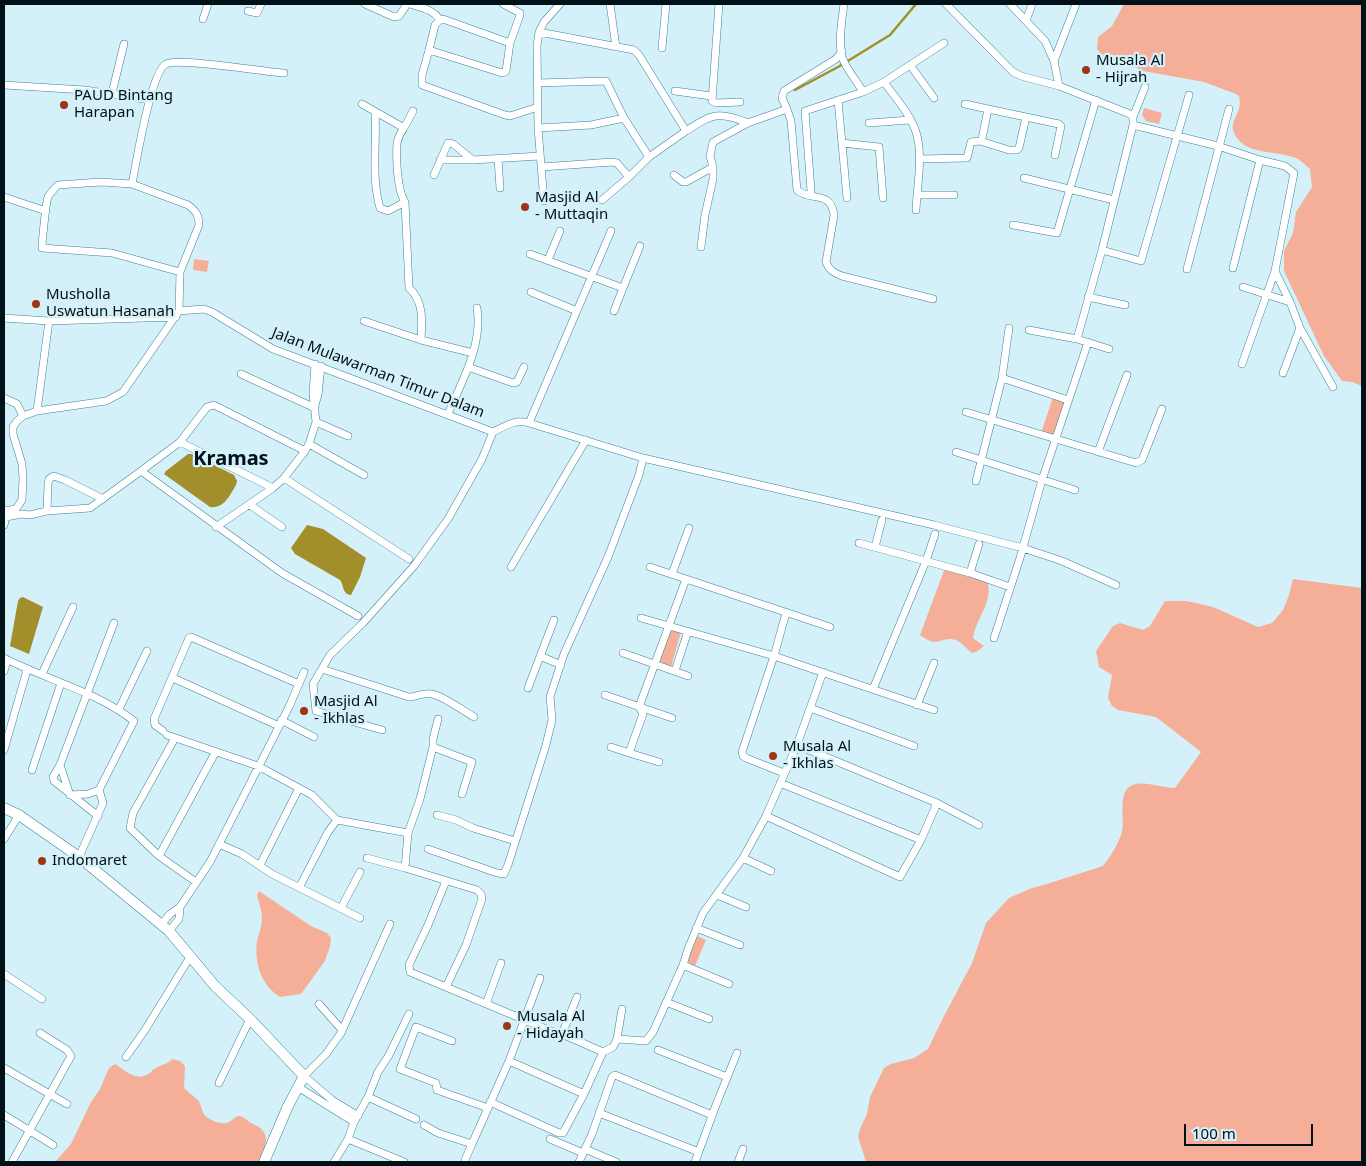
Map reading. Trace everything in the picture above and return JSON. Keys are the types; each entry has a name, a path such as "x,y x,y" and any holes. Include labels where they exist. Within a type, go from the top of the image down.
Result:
{"street":[{"path":"203,19 208,4"},
{"path":"248,12 256,13 260,4"},
{"path":"365,4 394,17 399,16 409,4 431,10 436,13 440,20"},
{"path":"429,50 503,73 506,71 510,43 520,15 520,13 504,4"},
{"path":"544,201 538,128 538,32 560,4"},
{"path":"610,4 616,47"},
{"path":"662,48 666,4"},
{"path":"719,4 712,101 716,103 740,102"},
{"path":"844,4 841,27 842,54 863,92"},
{"path":"946,4 1013,72 1059,86 1130,114 1133,117"},
{"path":"1010,4 1045,41 1054,61 1059,86"},
{"path":"1026,21 1032,4"},
{"path":"1054,61 1076,4"},
{"path":"510,43 443,19 440,20 435,25 421,80 422,85 504,115 510,116 538,108"},
{"path":"538,32 634,50 639,55 686,131"},
{"path":"811,191 805,111 863,92 884,82 944,43"},
{"path":"112,93 124,44"},
{"path":"842,54 836,60 784,91 782,98 790,121 797,190 801,193 824,198 833,208 834,215 826,262 832,272 933,299"},
{"path":"132,184 150,100 162,66 169,62 284,73"},
{"path":"910,65 934,98"},
{"path":"537,82 606,81 624,118 649,157"},
{"path":"884,82 916,132 919,159 916,210"},
{"path":"4,85 112,93 150,100"},
{"path":"1077,339 1102,250 1133,125 1133,117 1145,87"},
{"path":"675,91 711,96"},
{"path":"1102,250 1140,261 1189,95"},
{"path":"838,100 847,198"},
{"path":"1012,225 1056,234 1096,100"},
{"path":"362,104 404,128"},
{"path":"965,104 1060,125 1054,155"},
{"path":"701,247 705,215 713,179 713,167 710,156 713,142 748,123 787,108"},
{"path":"980,141 988,109"},
{"path":"1187,269 1229,109"},
{"path":"375,112 374,172 376,195 380,208 388,211 405,202"},
{"path":"413,112 397,141 399,181 401,196 405,202 409,288 416,294 421,307 421,340"},
{"path":"602,200 649,157 709,117 722,115 748,123"},
{"path":"919,159 967,158 971,142 980,141 1008,150 1017,150 1026,117"},
{"path":"538,128 591,125 624,118"},
{"path":"869,123 910,120"},
{"path":"1133,125 1218,146 1260,160 1286,166 1294,173 1275,271 1242,364"},
{"path":"434,175 446,144 450,142 473,160"},
{"path":"842,143 879,147 883,198"},
{"path":"440,160 540,156"},
{"path":"498,159 500,188"},
{"path":"1233,268 1260,160"},
{"path":"541,167 612,162 617,163 629,177"},
{"path":"674,175 683,182 686,182 713,167"},
{"path":"1024,178 1114,200"},
{"path":"4,511 16,509 22,500 22,464 13,434 13,427 17,421 23,416 37,411 106,401 123,392 178,314 180,272 199,225 199,217 188,205 132,184 101,182 58,185 53,190 48,197 46,207 42,248 112,253 180,272"},
{"path":"917,192 954,195"},
{"path":"4,197 46,211"},
{"path":"548,260 560,231"},
{"path":"529,422 611,231"},
{"path":"614,311 640,246"},
{"path":"530,254 623,288"},
{"path":"1275,271 1300,328 1333,387"},
{"path":"1243,287 1290,302"},
{"path":"531,292 577,312"},
{"path":"1088,297 1126,305"},
{"path":"448,414 473,354 477,338 477,308"},
{"name":"Jalan Mulawarman Timur Dalam","path":"4,318 49,321 178,314 204,310 212,312 273,349 493,432"},
{"path":"37,411 49,321"},
{"path":"364,321 421,340 473,354"},
{"path":"976,480 1002,378 1009,328"},
{"path":"1283,373 1300,328"},
{"path":"1029,330 1077,339 1109,349"},
{"path":"994,638 1023,548 1042,480 1088,342"},
{"path":"216,527 273,488 284,478 307,448 316,422 313,394 318,365"},
{"path":"468,367 513,383 517,382 524,366"},
{"path":"241,374 315,408"},
{"path":"1098,452 1127,375"},
{"path":"1002,378 1068,400"},
{"path":"4,398 17,404 23,416"},
{"path":"4,525 6,518 22,514 30,515 47,511 84,509 95,505 180,442 207,407 214,405 364,475"},
{"path":"966,412 1136,463 1140,462 1162,409"},
{"path":"316,422 348,436"},
{"path":"382,730 316,711 313,684 330,655 363,623 414,566 448,519 478,467 493,432 514,422 529,422 643,458 924,523 1023,548 1062,561 1116,585"},
{"path":"511,566 586,440"},
{"path":"180,442 273,488"},
{"path":"956,452 1075,490"},
{"path":"428,849 504,874 546,745 552,720 550,697 582,612 608,557 639,475 643,458"},
{"path":"141,471 282,573 358,616"},
{"path":"47,511 49,479 54,476 103,499"},
{"path":"284,478 409,559"},
{"path":"250,504 282,527"},
{"path":"875,547 882,520"},
{"path":"672,574 689,528"},
{"path":"873,689 926,561 935,534"},
{"path":"859,543 1010,587"},
{"path":"970,574 979,544"},
{"path":"650,567 830,627"},
{"path":"629,753 643,714 639,707 653,664 686,578"},
{"path":"42,674 73,607"},
{"path":"784,773 746,758 742,752 774,656 786,613"},
{"path":"641,618 774,656 934,710"},
{"path":"528,688 554,620"},
{"path":"98,816 70,795 60,765 114,624"},
{"path":"675,671 688,631"},
{"path":"299,684 191,637 154,721 155,725 175,738 258,766 312,795 337,820 408,833"},
{"path":"119,709 147,651"},
{"path":"623,653 688,676"},
{"path":"540,656 561,665"},
{"path":"4,671 5,659 27,670 42,674 87,693 119,709 134,721 99,790 88,794 70,795"},
{"path":"917,705 934,663"},
{"path":"322,669 409,697 433,694 474,716"},
{"path":"4,750 27,670"},
{"path":"165,928 170,914 180,907 210,862 304,672"},
{"path":"617,1040 646,1041 653,1032 683,965 703,913 743,858 766,816 797,745 823,672"},
{"path":"173,678 314,736"},
{"path":"32,770 61,682"},
{"path":"605,695 672,718"},
{"path":"810,708 914,746"},
{"path":"405,868 408,833 420,799 438,719"},
{"path":"175,738 133,813 130,828 132,832 160,856 196,882"},
{"path":"797,745 937,803 979,825"},
{"path":"433,747 472,762 462,794"},
{"path":"611,748 659,762"},
{"path":"160,856 215,753"},
{"path":"780,783 921,840"},
{"path":"260,865 299,788"},
{"path":"79,858 103,803 99,790"},
{"path":"766,816 900,877 921,840 937,803"},
{"path":"4,808 19,815 79,858 165,928 215,986 250,1019 304,1076 356,1119"},
{"path":"4,839 19,815"},
{"path":"437,815 515,841"},
{"path":"300,886 328,832 337,820"},
{"path":"219,844 260,865 272,874 300,886 360,918"},
{"path":"367,858 477,890 482,894 466,945 446,988"},
{"path":"743,858 771,872"},
{"path":"341,908 360,872"},
{"path":"446,881 428,925 408,965 408,970 446,988 603,1052"},
{"path":"717,895 746,907"},
{"path":"264,1162 281,1121 304,1076 326,1054 342,1030 390,924"},
{"path":"696,928 740,945"},
{"path":"126,1056 145,1030 190,958"},
{"path":"486,1004 501,963"},
{"path":"683,965 729,984"},
{"path":"4,974 42,999"},
{"path":"465,1160 509,1061 540,978"},
{"path":"562,1034 577,998"},
{"path":"666,1002 709,1019"},
{"path":"320,1004 342,1030"},
{"path":"452,1041 416,1027 400,1069 436,1082 437,1090 489,1105 562,1134 584,1094 603,1052 613,1047 617,1040 622,1009"},
{"path":"334,1162 348,1139 378,1072 389,1055 409,1014"},
{"path":"219,1083 250,1019"},
{"path":"12,1162 70,1059 70,1054 40,1033"},
{"path":"658,1050 727,1077"},
{"path":"695,1162 737,1054"},
{"path":"509,1061 584,1094"},
{"path":"4,1068 67,1104"},
{"path":"579,1162 612,1077 615,1075 712,1115"},
{"path":"298,1087 356,1119"},
{"path":"368,1097 416,1119"},
{"path":"599,1113 699,1152"},
{"path":"4,1115 53,1145"},
{"path":"424,1125 438,1133 472,1144"},
{"path":"348,1139 404,1162"},
{"path":"550,1139 616,1162"},
{"path":"738,1162 743,1149"}],"shaded area":[{"path":"1124,4 1362,4 1362,386 1342,381 1324,356 1284,271 1284,251 1293,233 1296,212 1312,187 1310,169 1298,159 1261,151 1244,145 1237,139 1233,126 1240,102 1239,96 1236,94 1204,82 1143,71 1107,58 1102,54 1097,49 1098,37 1112,26"},
{"path":"1144,108 1162,113 1159,124 1146,121 1142,115"},
{"path":"194,259 209,261 207,272 193,270"},
{"path":"1053,397 1066,402 1055,437 1041,433"},
{"path":"188,454 192,454 234,475 237,481 236,485 223,504 210,507 164,474"},
{"path":"307,525 323,529 366,558 360,577 351,595 346,593 340,580 295,554 291,548"},
{"path":"945,568 984,580 988,583 988,598 973,638 984,646 976,652 972,653 956,640 946,639 936,642 920,635"},
{"path":"1293,579 1362,588 1362,1162 866,1162 858,1137 867,1114 870,1097 884,1068 891,1064 914,1058 928,1049 972,963 986,923 1009,898 1032,888 1103,866 1121,835 1123,798 1129,787 1136,784 1151,784 1175,788 1201,752 1156,717 1118,710 1112,706 1108,698 1112,675 1099,667 1096,651 1113,626 1120,623 1143,630 1150,626 1165,601 1187,601 1213,607 1258,627 1272,623 1283,610"},
{"path":"23,597 43,607 29,654 10,646 18,601"},
{"path":"669,629 681,632 671,667 659,663"},
{"path":"259,891 311,926 327,933 331,938 325,961 301,994 280,997 268,986 260,973 256,949 262,921 262,912 257,895"},
{"path":"697,936 706,940 695,966 687,962"},
{"path":"172,1059 180,1061 185,1066 184,1088 199,1101 204,1115 219,1123 226,1123 241,1116 263,1131 266,1145 259,1162 55,1162 71,1144 109,1068 115,1064 130,1074 139,1077 149,1074 153,1069"}],"waterway":[{"path":"795,90 838,67 890,35 916,4"}],"place":[{"name":"Musala Al - Hijrah","path":"1086,70"},
{"name":"PAUD Bintang Harapan","path":"64,105"},
{"name":"Masjid Al - Muttaqin","path":"525,207"},
{"name":"Musholla Uswatun Hasanah","path":"36,304"},
{"name":"Masjid Al - Ikhlas","path":"304,711"},
{"name":"Musala Al - Ikhlas","path":"773,756"},
{"name":"Indomaret","path":"42,861"},
{"name":"Musala Al - Hidayah","path":"507,1026"}],"district":[{"name":"Kramas","path":"231,459"}]}
